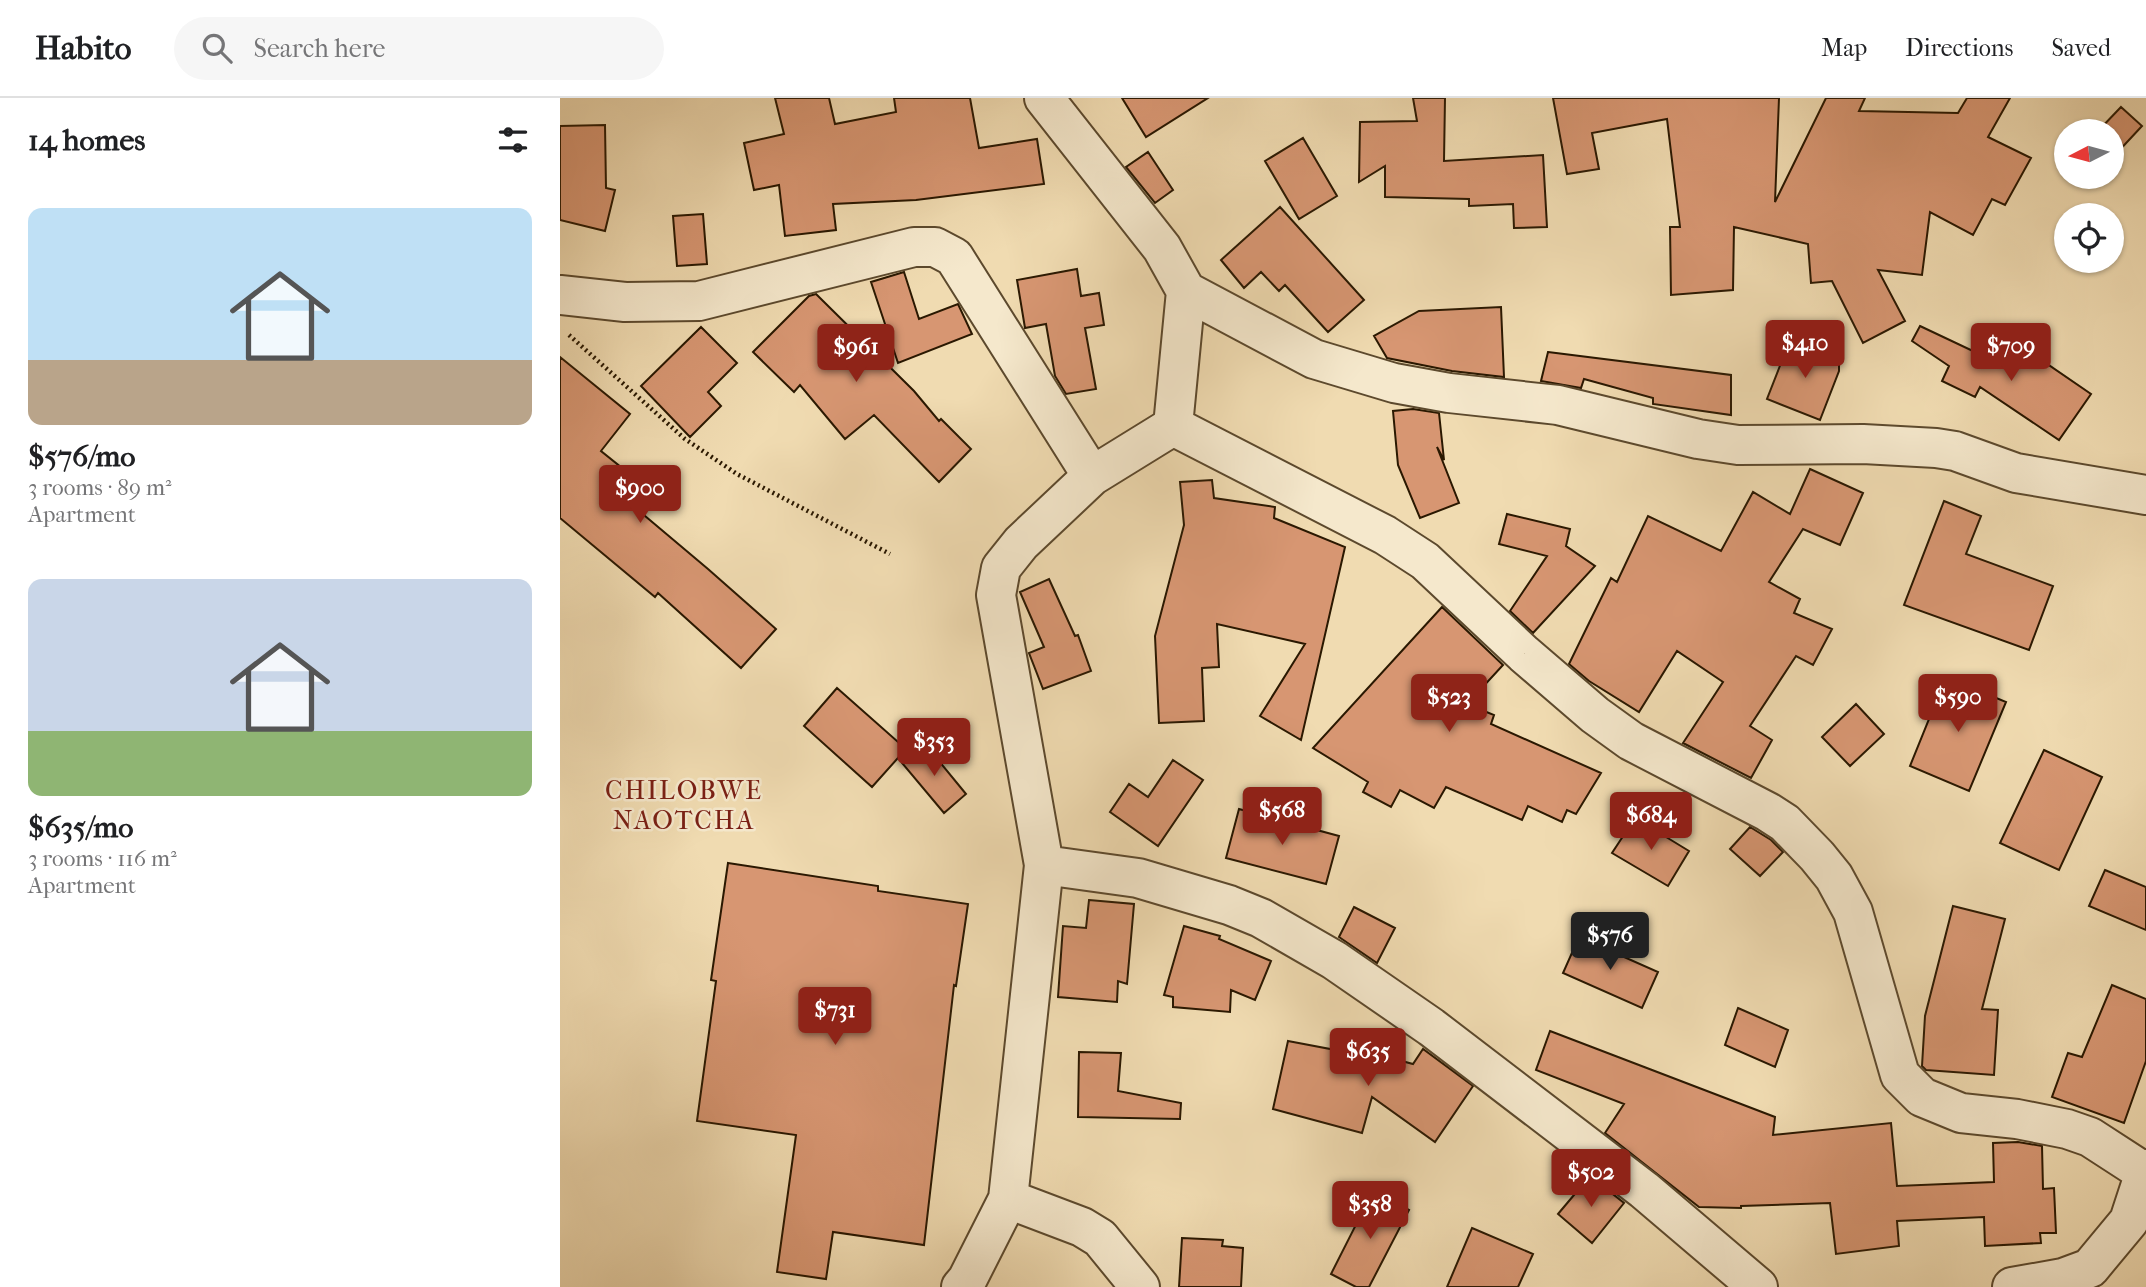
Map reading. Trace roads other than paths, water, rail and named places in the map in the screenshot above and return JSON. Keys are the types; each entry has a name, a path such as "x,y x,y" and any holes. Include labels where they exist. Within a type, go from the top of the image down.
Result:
{"street":[{"path":"1044,98 1162,248 1186,291 1314,359 1394,383 1449,393 1558,405 1698,439 1738,445 1863,443 1936,448 1955,451 2016,473 2146,495"},
{"path":"560,295 625,302 699,301 915,247 934,247 954,257 1092,476"},
{"path":"1173,426 1186,291"},
{"path":"961,1287 1009,1199 1044,865 996,595 1001,568 1021,543 1092,476 1173,426"},
{"path":"1173,426 1385,534 1425,561 1524,654 1595,715 1631,741 1785,823 1834,877 1853,912 1900,1075 1922,1097 1961,1113 2017,1119 2067,1129 2090,1137 2145,1171 2138,1223 2097,1278 2063,1278 2012,1287"},
{"path":"1044,865 1138,878 1229,905 1261,918 1334,960 1431,1027 1644,1190 1758,1287"},
{"path":"1009,1199 1082,1227 1100,1238 1140,1287"}],"district":[{"name":"CHILOBWE NAOTCHA","path":"684,805"}]}
